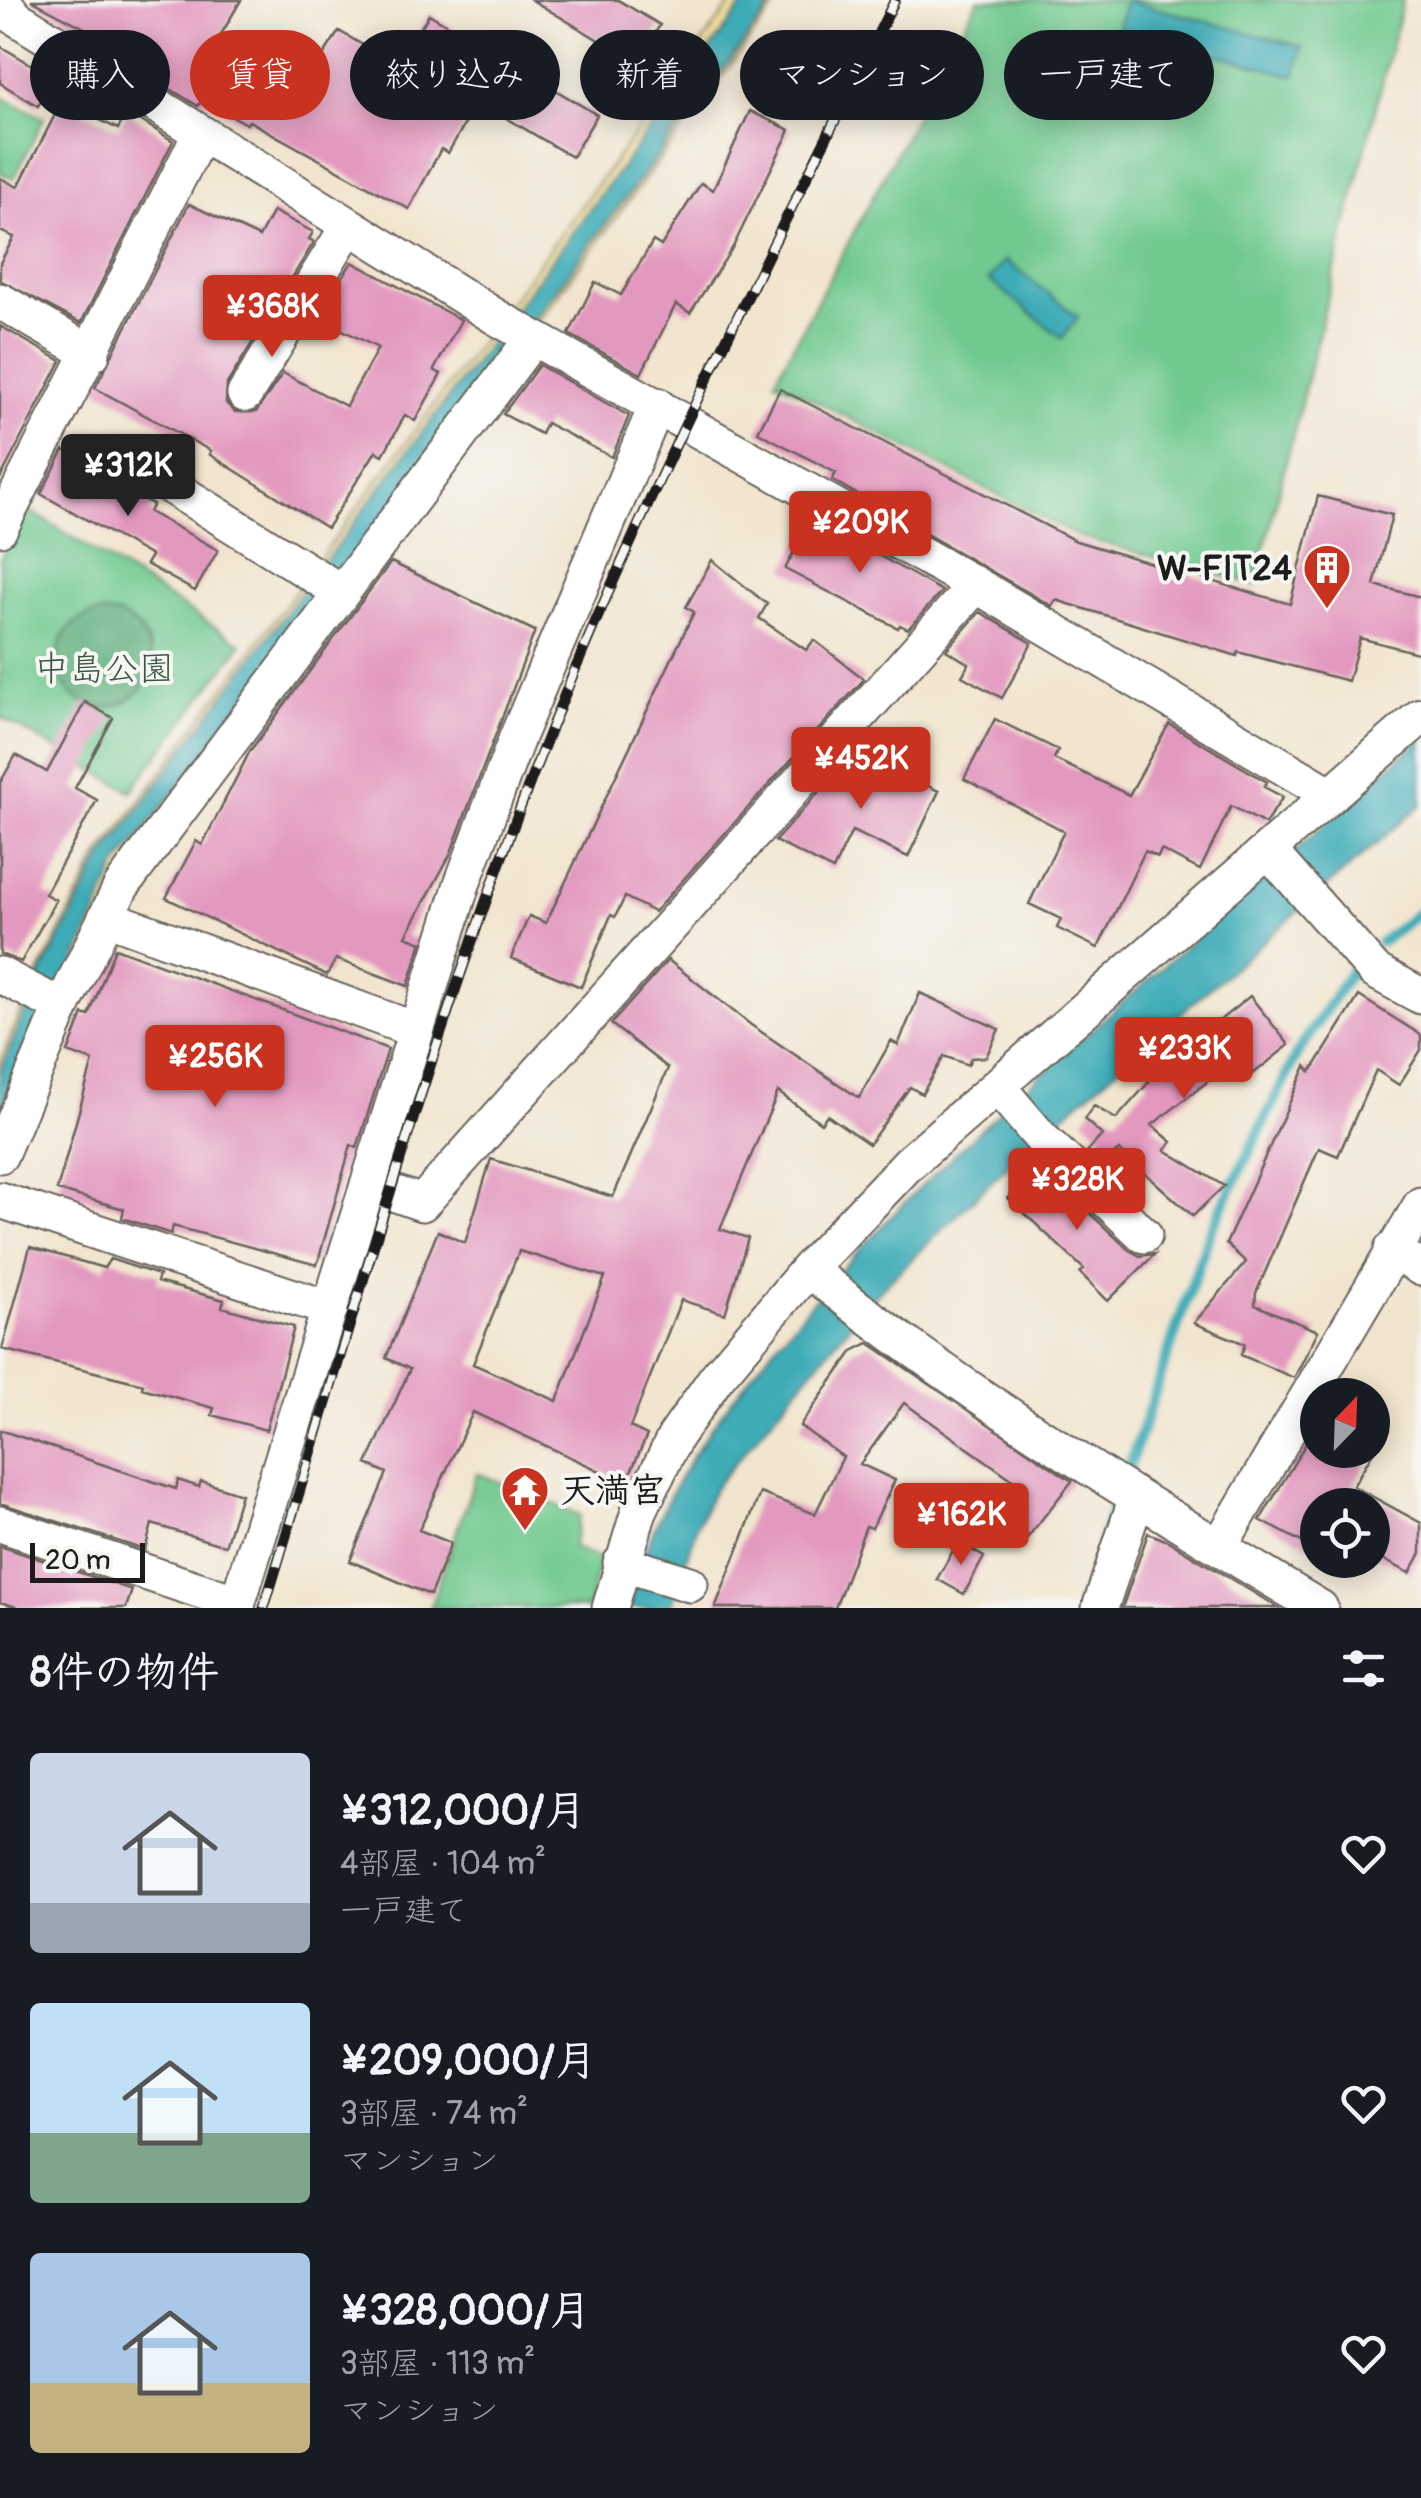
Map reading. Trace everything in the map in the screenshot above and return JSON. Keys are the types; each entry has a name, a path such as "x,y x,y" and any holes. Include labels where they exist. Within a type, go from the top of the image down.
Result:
{"street":[{"path":"2,0 16,17 200,135 518,329 976,585 1331,795"},
{"path":"0,528 11,477 92,354 200,135"},
{"path":"245,394 348,227"},
{"path":"0,301 92,354"},
{"path":"0,1155 46,1000 106,917 121,887 328,583 518,329"},
{"path":"0,1524 237,1605 416,1030 518,735 657,404"},
{"path":"122,456 328,583"},
{"path":"368,1184 422,1203 976,585"},
{"path":"610,1608 628,1565 639,1511 675,1437 716,1378 816,1276 909,1163 1002,1092 1272,856 1331,795 1421,716"},
{"path":"1272,856 1375,971 1421,996"},
{"path":"106,917 416,1030"},
{"path":"0,975 46,1000"},
{"path":"1002,1092 1042,1138 1144,1235"},
{"path":"0,1200 330,1309"},
{"path":"1219,1547 1406,1259 1421,1204"},
{"path":"816,1276 864,1314 1138,1497 1320,1608"},
{"path":"1100,1608 1138,1497"},
{"path":"628,1565 686,1583"}],"green space":[{"path":"978,0 1403,0 1255,585 1077,536 775,380 914,120 984,120 984,30 962,30"},
{"path":"0,96 30,111 30,120 43,120 14,179 0,173"},
{"name":"中島公園","path":"26,508 242,644 131,791 0,717 0,559"},
{"path":"104,613 122,617 137,627 147,642 151,660 147,678 137,693 122,703 104,707 86,703 71,693 61,678 57,660 61,642 71,627 86,617"},
{"path":"477,1473 580,1515 573,1547 600,1559 588,1608 430,1608"}],"sand":[{"path":"734,0 780,0 757,30 740,30 740,53 720,80 720,30 712,30"},
{"path":"645,120 690,120 122,873 0,1143 0,1062 27,997 98,858"}],"water":[{"path":"747,0 776,0 753,30 740,30 740,47 720,74 720,36"},
{"path":"1125,0 1303,47 1295,76 1214,54 1214,30 1118,28"},
{"path":"657,120 685,120 117,867 0,1135 0,1072 38,981 102,858"},
{"path":"1005,260 1078,317 1062,338 989,280"},
{"path":"1421,739 1421,805 1027,1147 876,1294 715,1487 697,1525 671,1608 628,1608 654,1530 691,1459 737,1393 831,1281 919,1189 1011,1102"}],"building":[{"path":"31,0 241,0 224,30 190,30 190,101 170,89 170,30 88,30"},
{"path":"532,0 618,0 660,25 657,30 582,30"},
{"path":"429,14 456,30 419,30"},
{"path":"339,31 350,38 350,120 467,120 448,153 441,149 409,209 249,121 247,124 240,120 330,120 330,45"},
{"path":"0,46 30,64 30,101 0,83"},
{"path":"560,93 580,105 580,120 594,120 572,157 510,120 560,120"},
{"path":"52,120 100,120 118,129 123,120 140,120 173,141 81,323 0,280 0,263 14,237 0,231 0,178 18,187"},
{"path":"746,120 769,120 790,130 733,247 690,313 676,304 641,374 569,334 595,282 621,295 653,241 661,246 701,183 713,190"},
{"path":"189,204 259,237 273,211 313,232 309,239 314,242 227,384 226,403 235,412 256,412 283,373 346,406 378,348 317,317 352,262 461,320 434,370 441,374 415,421 405,415 383,455 376,451 327,528 209,454 211,451 95,388"},
{"path":"0,326 61,361 0,479"},
{"path":"539,365 629,416 612,457 546,423 541,434 503,414"},
{"path":"780,389 1076,541 1290,604 1318,496 1392,515 1374,585 1421,597 1421,654 1360,638 1348,681 1238,652 1237,656 1056,600 1052,606 832,480 836,473 758,432"},
{"path":"64,450 142,493 140,498 153,504 149,512 218,550 195,591 146,564 151,556 41,494"},
{"path":"812,518 942,591 908,629 900,625 898,628 785,569"},
{"path":"712,560 767,604 759,618 806,650 814,640 864,679 654,912 625,897 615,917 611,915 581,987 511,958 529,916 546,923 694,612 686,607"},
{"path":"391,562 535,631 450,855 406,936 422,942 408,986 336,959 327,975 166,898 196,841 202,845 250,751"},
{"path":"980,612 1032,643 1002,698 962,676 969,664 946,650"},
{"path":"85,702 113,718 75,788 97,800 45,894 56,900 21,962 0,954 0,783 16,755 47,772"},
{"path":"995,719 1058,750 1054,759 1129,795 1169,724 1267,782 1264,787 1283,797 1265,824 1231,806 1200,870 1161,850 1158,857 1145,851 1098,948 1057,928 1061,919 1029,904 1064,831 964,779"},
{"path":"855,752 939,791 908,857 852,831 833,870 775,841"},
{"path":"115,948 388,1049 357,1148 351,1145 317,1265 173,1226 171,1234 122,1218 124,1209 57,1190 93,1061 68,1052 83,1014 89,1016"},
{"path":"668,960 751,1025 859,1098 891,1041 898,1045 920,993 999,1029 986,1057 971,1058 968,1065 944,1056 922,1094 910,1087 869,1144 827,1115 821,1123 778,1092 720,1229 748,1238 725,1314 681,1300 630,1427 647,1435 626,1483 473,1412 419,1530 451,1543 430,1595 350,1561 387,1473 367,1464 410,1369 386,1358 438,1231 465,1243 491,1159 613,1197 668,1068 611,1024","holes":["519,1251 605,1277 557,1401 473,1364"]},
{"path":"1250,996 1289,1045 1253,1074 1239,1057 1152,1125 1172,1142 1165,1150 1224,1186 1193,1216 1119,1150 1101,1165 1087,1152 1102,1135 1084,1119 1094,1106 1116,1119 1149,1082 1143,1075 1171,1052 1174,1057"},
{"path":"1359,996 1421,1035 1421,1050 1399,1085 1376,1070 1338,1156 1319,1148 1256,1293 1255,1305 1318,1331 1294,1378 1241,1355 1245,1344 1194,1323 1246,1262 1226,1244 1306,1066 1311,1072"},
{"path":"1037,1164 1129,1250 1140,1256 1155,1254 1108,1301 1080,1273 1084,1269 1008,1198"},
{"path":"30,1247 104,1268 110,1259 159,1275 157,1282 224,1300 222,1307 294,1327 266,1430 212,1415 214,1408 142,1388 143,1384 2,1349"},
{"path":"869,1343 1072,1481 1017,1551 983,1524 1016,1482 904,1403 860,1464 895,1480 872,1528 866,1526 835,1608 715,1608 760,1493 815,1514 843,1457 800,1426 853,1351"},
{"path":"0,1430 176,1489 178,1480 199,1487 201,1481 241,1494 225,1546 152,1524 145,1550 0,1503"},
{"path":"1300,1453 1300,1468 1364,1468 1353,1486 1357,1488 1300,1488 1300,1541 1260,1520"},
{"path":"1390,1506 1421,1523 1421,1553 1410,1573 1390,1563"},
{"path":"1148,1533 1168,1541 1279,1608 1122,1608"},
{"path":"958,1542 984,1557 964,1594 937,1579"},
{"path":"0,1546 132,1590 126,1608 20,1608 0,1602"}],"waterway":[{"path":"1381,942 1421,911"},
{"path":"1128,1470 1210,1232 1298,1052 1351,971"},
{"path":"1082,1608 1112,1510"}],"railway":[{"path":"264,1608 433,1056 550,731 672,453 895,0"}],"place":[{"name":"W-FIT24","path":"1327,610"},
{"name":"天満宮","path":"525,1532"}]}
